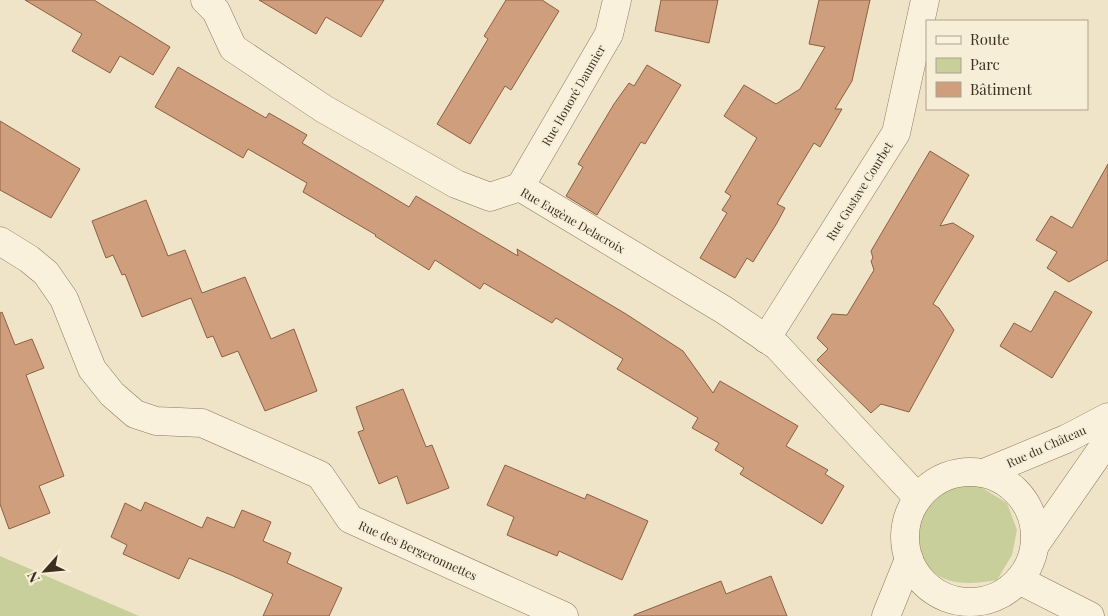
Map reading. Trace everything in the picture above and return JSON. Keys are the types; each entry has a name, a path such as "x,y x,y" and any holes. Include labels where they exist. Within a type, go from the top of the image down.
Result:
{"street":[{"name":"Rue Honoré Daumier","path":"520,187 609,34 617,0"},
{"name":"Rue Gustave Courbet","path":"766,339 896,133 926,0"},
{"name":"Rue Eugène Delacroix","path":"217,4 233,48 324,109 456,184 490,197 520,187 724,310 777,346 918,498"},
{"name":"Rue des Bergeronnettes","path":"0,241 30,259 46,273 64,298 92,368 112,394 135,414 156,421 202,423 320,475 350,519 564,616"},
{"name":"Rue du Château","path":"984,473 1066,439 1108,417"},
{"path":"1035,545 1108,440"},
{"path":"966,472 984,473 999,479 1023,499 1035,529 1035,545 1030,564 1019,580 1007,591 969,609 933,591 918,576 909,559 905,538 908,516 918,498 931,484 948,476 966,472"},
{"path":"886,616 909,559"},
{"path":"1019,580 1090,616"}],"green space":[{"path":"957,485 979,486 1007,503 1017,530 1012,555 997,580 972,583 949,580 939,576 924,559 919,537 922,516 934,500"},
{"path":"0,556 139,616 0,616"}],"building":[{"path":"25,0 94,0 170,47 153,75 120,56 110,73 72,51 82,34"},
{"path":"259,0 384,0 361,37 326,17 316,34"},
{"path":"506,0 542,0 559,11 511,90 505,86 470,144 437,124 488,39 484,36"},
{"path":"661,0 718,0 709,43 655,31"},
{"path":"819,0 870,0 852,81 835,109 842,109 820,147 814,143 777,204 785,208 777,223 753,262 747,258 735,278 700,258 727,213 722,210 731,196 725,192 757,138 724,116 744,85 776,104 800,89 825,47 809,44"},
{"path":"647,65 681,85 645,144 641,142 597,215 566,196 583,167 578,164 614,104 629,83 634,86"},
{"path":"178,67 266,118 269,113 307,135 302,143 409,207 416,196 518,256 517,249 626,314 683,351 713,393 720,381 798,426 786,446 828,470 825,474 844,486 822,524 740,474 744,468 715,450 719,443 692,428 698,418 617,369 623,359 556,318 552,323 484,283 480,289 435,260 429,270 376,235 303,192 307,183 248,149 243,158 155,107"},
{"path":"0,121 80,169 51,218 0,190"},
{"path":"930,151 969,175 940,226 953,223 974,236 933,304 939,308 954,330 909,412 881,404 871,413 817,360 828,349 817,338 832,314 847,315 874,270 871,261 873,258 871,251"},
{"path":"1108,164 1108,260 1069,282 1047,268 1057,252 1036,240 1051,216 1072,228"},
{"path":"146,200 168,256 185,250 202,293 245,277 271,339 294,329 317,391 265,411 238,351 222,357 213,336 207,338 191,298 142,317 125,274 122,275 113,255 106,258 92,221"},
{"path":"1055,291 1092,312 1052,378 1000,346 1014,323 1031,332"},
{"path":"2,312 15,345 32,339 44,368 26,375 64,476 39,486 50,513 9,529 0,504 0,313"},
{"path":"403,389 426,447 432,445 449,488 407,504 397,476 379,484 358,432 364,430 356,407"},
{"path":"505,465 585,499 587,494 648,521 622,580 559,551 557,556 507,535 514,517 487,505"},
{"path":"145,502 202,528 207,517 234,528 242,510 271,522 263,541 291,553 287,563 342,588 329,616 263,616 273,594 231,575 189,558 179,579 123,554 127,545 111,537 125,503 141,511"},
{"path":"771,576 787,616 634,616 721,581 726,594"}]}
